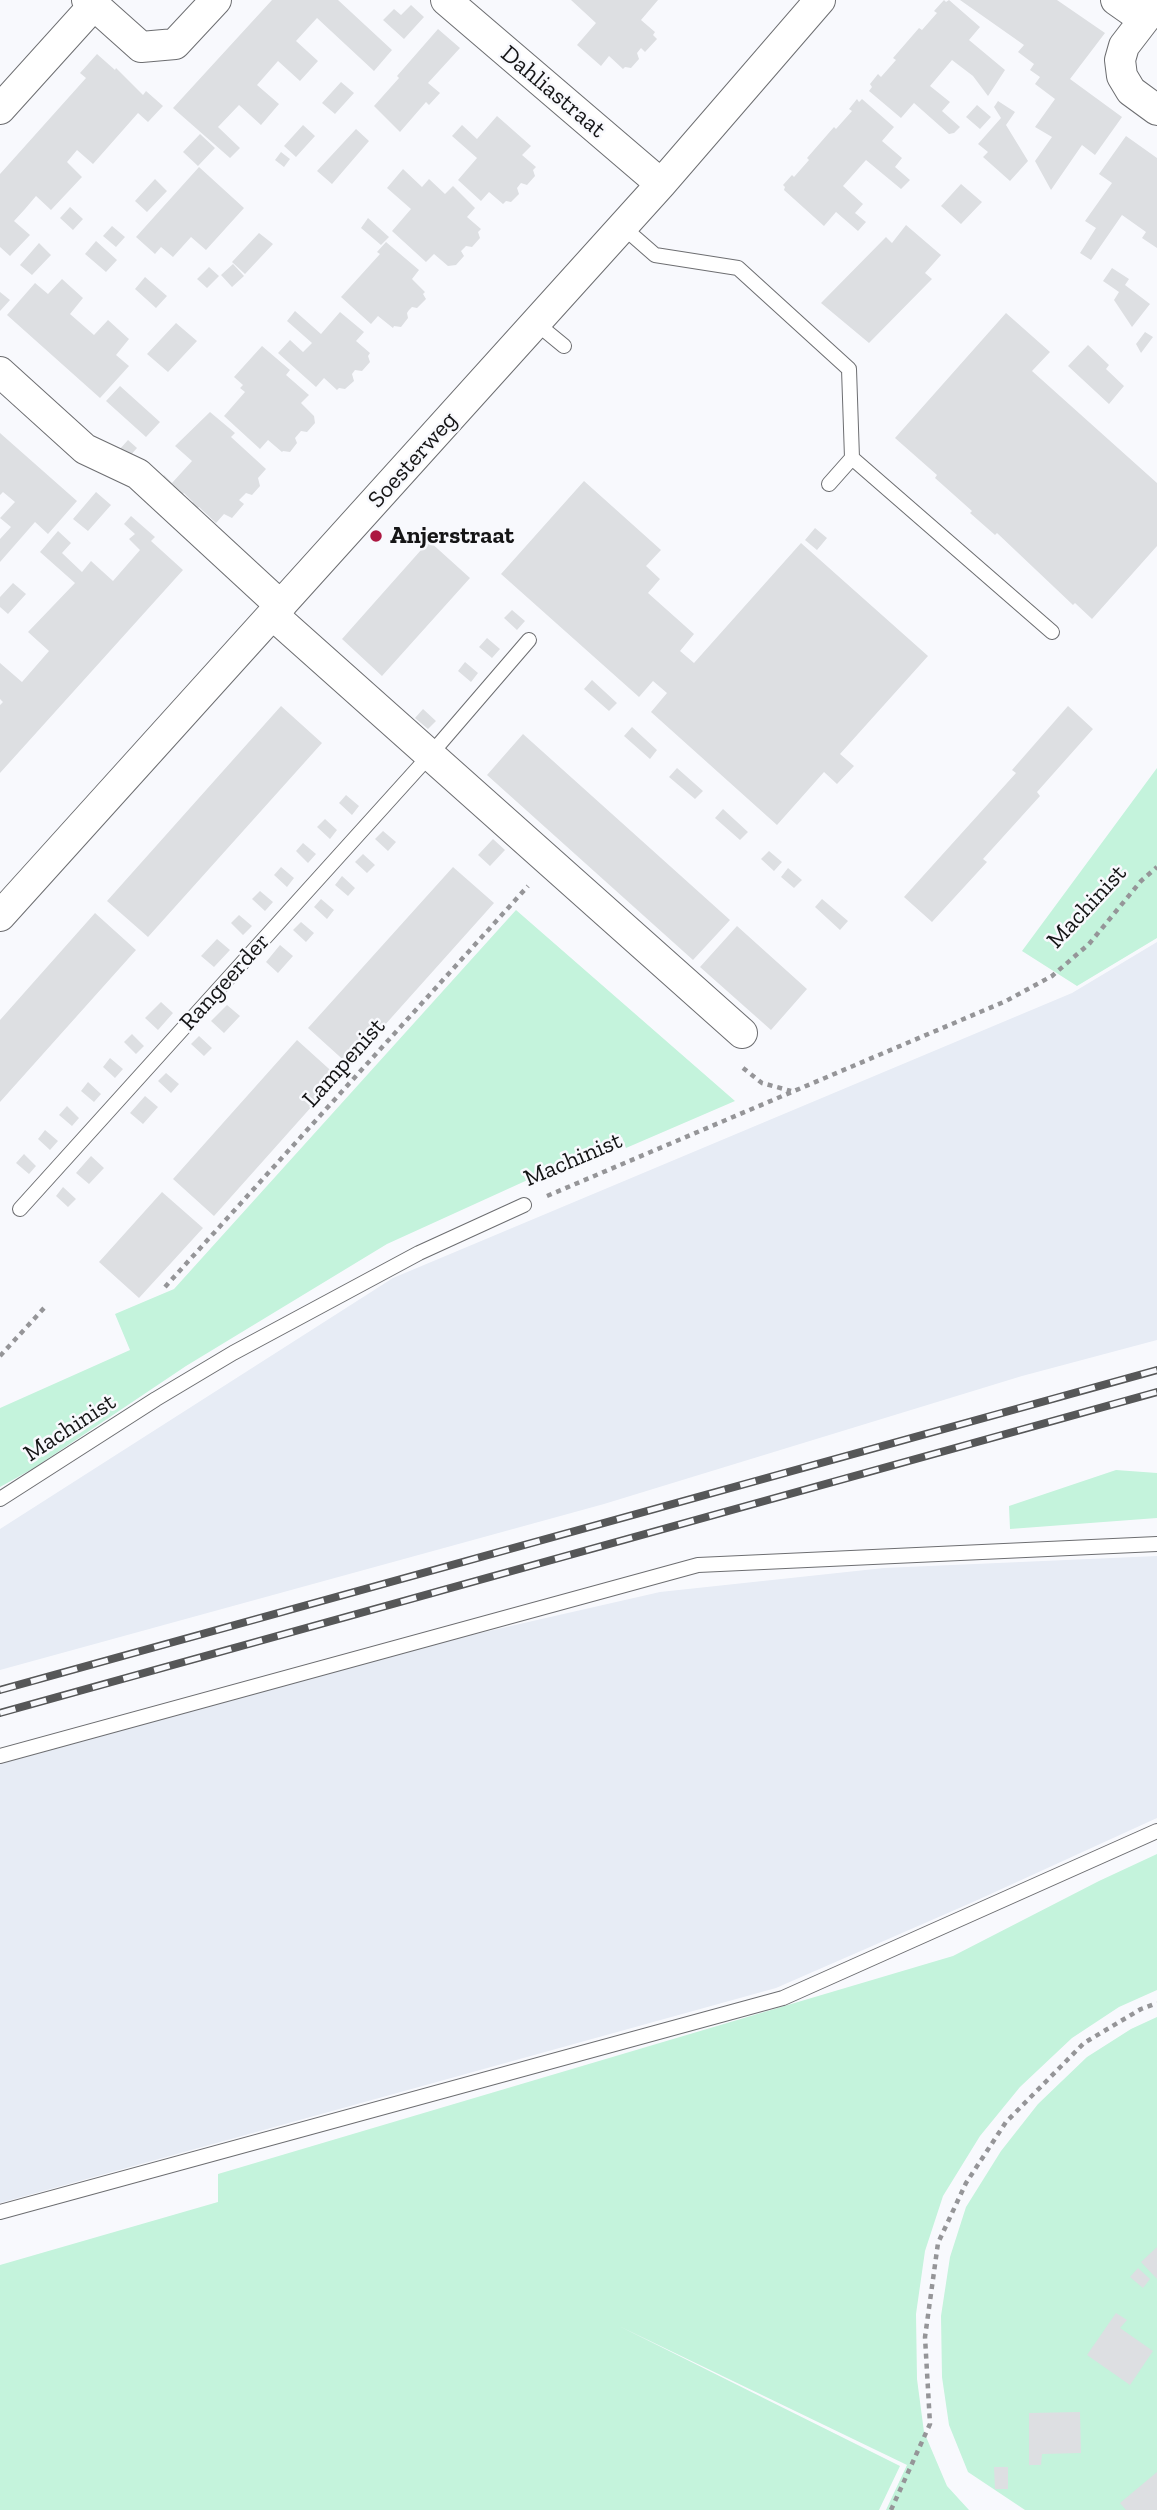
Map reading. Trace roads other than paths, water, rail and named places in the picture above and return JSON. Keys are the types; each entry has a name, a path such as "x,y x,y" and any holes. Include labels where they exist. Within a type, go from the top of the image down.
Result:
{"street":[{"path":"0,109 90,3 141,47 175,44 216,0"},
{"name":"Dahliastraat","path":"446,0 662,184"},
{"name":"Soesterweg","path":"0,916 623,228 820,0"},
{"path":"1116,0 1150,11 1125,46 1120,60 1122,76 1131,91 1157,110"},
{"path":"0,372 85,449 138,474 430,755 742,1033"}],"lane":[{"path":"623,228 655,255 738,268 849,369 852,458 829,484"},
{"path":"536,323 564,346"},
{"path":"852,458 1052,632"},
{"name":"Rangeerder","path":"20,1209 430,755 529,640"},
{"name":"Machinist","path":"0,1499 233,1353 419,1253 524,1205"},
{"path":"0,1756 698,1565 1157,1544"},
{"path":"0,2212 783,1998 1157,1831"}],"railway":[{"path":"0,1690 1157,1370"},
{"path":"0,1713 1157,1392"}],"place":[{"name":"Anjerstraat","path":"376,536"}]}
